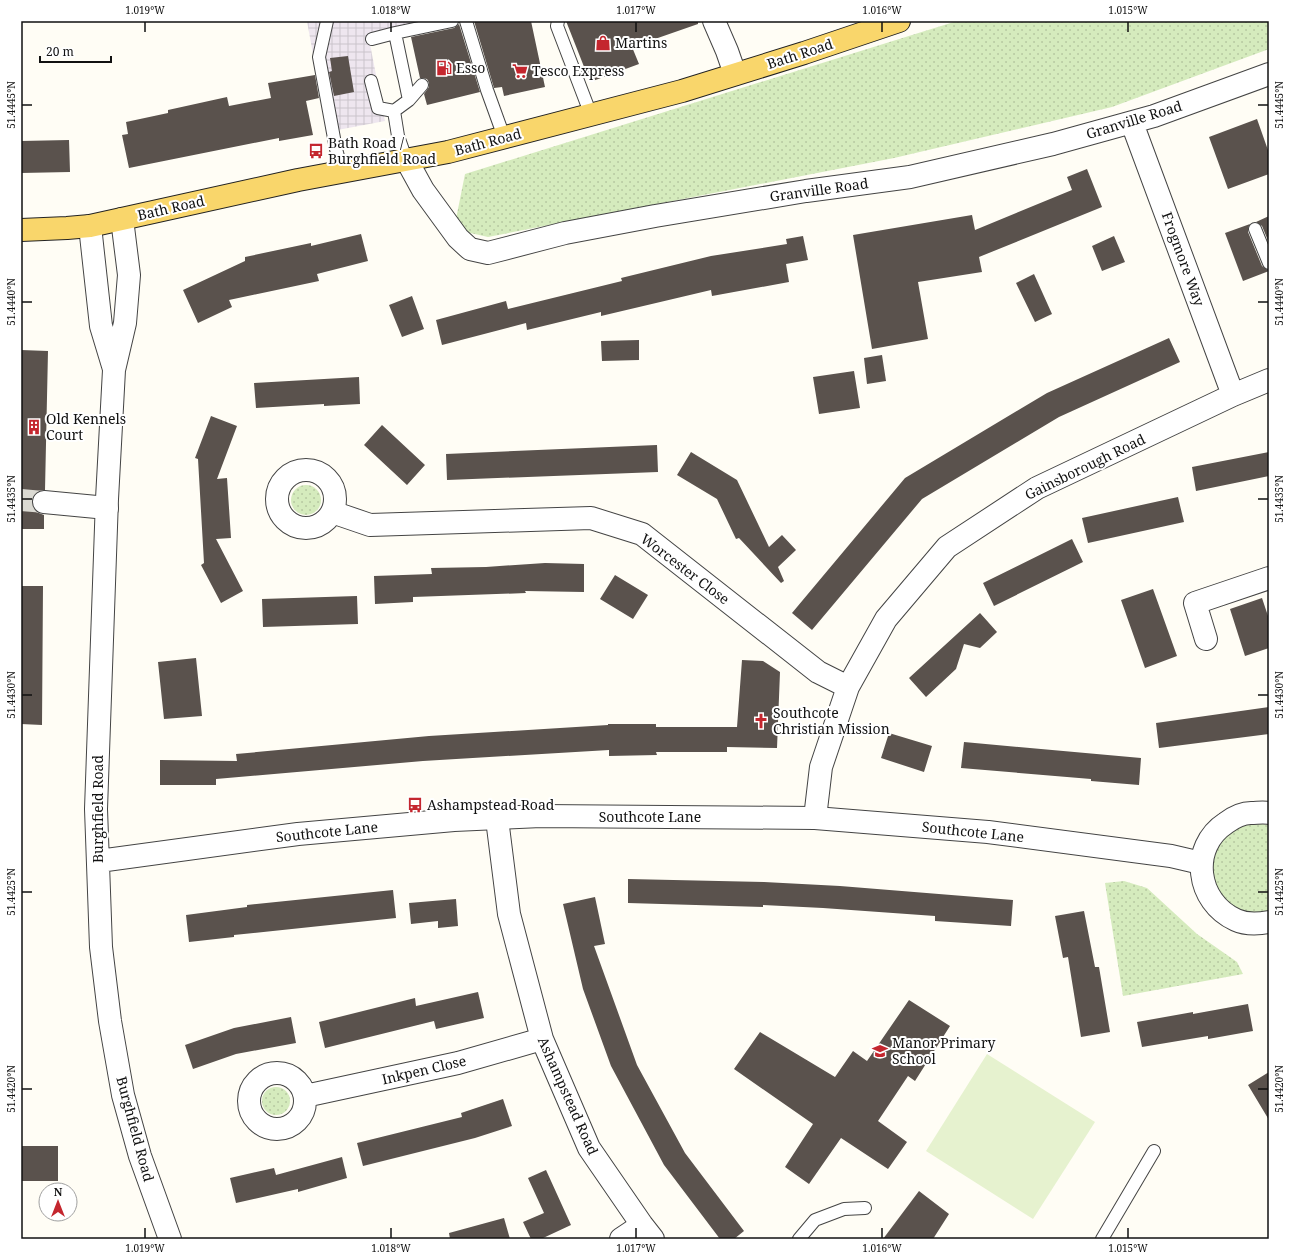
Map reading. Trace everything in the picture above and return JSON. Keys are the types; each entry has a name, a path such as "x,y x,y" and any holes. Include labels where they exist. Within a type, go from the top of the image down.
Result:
{"main road":[{"name":"Bath Road","path":"21,230 90,226 342,171 448,152 682,91 811,51 899,21"}],"street":[{"path":"714,21 735,74"},
{"name":"Granville Road","path":"406,159 422,190 458,238 470,249 488,253 565,233 655,216 806,191 910,177 1053,144 1132,123 1269,74"},
{"name":"Frogmore Way","path":"1132,123 1234,396"},
{"name":"Burghfield Road","path":"122,219 129,276 125,323 114,370 107,508 96,808 101,947 104,980 123,1095 140,1156 170,1239"},
{"name":"Burghfield Road","path":"90,226 101,326 114,370"},
{"name":"Gainsborough Road","path":"815,818 820,767 848,687 886,618 947,546 1037,488 1269,380"},
{"path":"44,502 107,508"},
{"name":"Worcester Close","path":"332,512 370,525 591,518 642,534 818,672 848,687"},
{"path":"1206,639 1195,603 1269,578"},
{"path":"1269,814 1266,812 1246,813 1235,816 1219,827 1207,844 1201,863 1202,881 1210,899 1220,909 1236,920 1253,924 1269,922"},
{"name":"Southcote Lane","path":"98,861 298,834 454,820 542,816 815,818 988,832 1171,856 1201,863"},
{"name":"Ashampstead Road","path":"497,819 509,914 542,1039 589,1148 648,1232"},
{"name":"Inkpen Close","path":"305,1096 458,1063 542,1039"},
{"path":"621,1239 648,1232"}],"lane":[{"path":"326,21 319,57 336,149 342,171"},
{"path":"372,39 452,21"},
{"path":"466,21 504,137"},
{"path":"558,21 557,26 591,115"},
{"path":"395,33 409,100"},
{"path":"371,81 378,108 394,112"},
{"path":"394,112 409,100 422,86"},
{"path":"394,112 398,136 406,159"},
{"path":"1255,229 1269,263"},
{"path":"1102,1239 1154,1151"},
{"path":"799,1239 815,1220 844,1209 864,1208"}],"shaded area":[{"path":"307,21 423,21 368,34 385,121 327,132"}],"green space":[{"path":"957,21 1269,21 1269,49 1112,107 894,158 488,237 466,232 456,219 465,174"},
{"path":"306,485 312,486 320,494 320,506 312,514 306,515 300,514 292,506 291,500 292,494 300,486"},
{"path":"1256,823 1269,825 1269,913 1253,914 1232,907 1223,899 1213,877 1212,865 1215,853 1221,842 1230,833 1245,825"},
{"path":"1124,881 1147,888 1197,934 1237,962 1243,974 1123,996 1105,883"},
{"path":"987,1054 1095,1122 1033,1219 926,1151"},
{"path":"276,1087 282,1088 286,1091 289,1095 289,1107 286,1111 282,1114 276,1115 270,1114 266,1111 263,1107 262,1101 263,1095 266,1091 270,1088"}],"building":[{"name":"Tesco Express","path":"474,21 531,21 545,87 504,96 502,87 494,88"},
{"name":"Martins","path":"566,21 698,21 698,24 632,47 639,64 590,82"},
{"name":"Esso","path":"459,24 480,92 427,105 424,94 429,87 429,83 427,79 420,78 411,37 454,28"},
{"path":"348,56 354,92 334,96 329,72 332,71 330,58"},
{"path":"315,75 319,98 306,101 313,135 279,141 279,138 129,168 122,135 128,134 126,122 168,113 168,110 227,97 229,106 271,98 268,83"},
{"path":"1257,119 1269,153 1269,174 1228,189 1209,137"},
{"path":"69,140 70,172 21,173 21,141"},
{"path":"1087,169 1102,207 979,257 982,272 918,282 928,339 872,349 853,235 972,215 975,230 1072,190 1067,177"},
{"path":"1269,216 1269,243 1262,226 1256,222"},
{"path":"1250,224 1248,232 1262,266 1269,271 1243,281 1225,233"},
{"path":"361,234 368,261 317,274 319,281 229,300 232,307 198,323 183,290 245,261 245,257 311,243 311,246"},
{"path":"803,236 808,260 786,264 789,282 712,296 711,290 601,316 601,312 527,330 526,323 442,345 436,320 506,301 508,309 622,281 621,278 711,256 787,244 786,239"},
{"path":"1114,236 1125,262 1102,271 1092,246"},
{"path":"1034,274 1052,314 1035,322 1016,283"},
{"path":"412,296 424,329 402,337 389,305"},
{"path":"1169,338 1180,362 1059,417 922,499 812,630 792,613 905,478 1047,393"},
{"path":"639,340 639,360 602,361 601,341"},
{"name":"Old Kennels Court","path":"21,350 48,351 45,490 38,491 34,494 32,501 33,508 36,512 44,515 44,529 21,529"},
{"path":"882,355 886,381 867,384 864,358"},
{"path":"854,371 860,408 819,414 813,377"},
{"path":"359,377 360,404 324,406 324,404 256,408 254,383"},
{"path":"211,416 237,426 217,479 227,478 231,538 216,539 243,591 221,603 201,565 204,563 198,459 195,458"},
{"path":"382,425 425,465 407,485 364,445"},
{"path":"657,445 658,472 447,480 446,454"},
{"path":"691,452 737,480 769,547 782,535 796,550 778,567 784,581 781,583 739,538 736,539 717,499 677,475"},
{"path":"1269,452 1269,476 1196,491 1192,467"},
{"path":"1178,497 1184,522 1088,543 1082,518"},
{"path":"1072,539 1083,562 994,606 983,583"},
{"path":"545,563 584,564 584,592 525,591 526,593 413,597 413,602 375,604 374,576 432,574 431,568 486,567"},
{"path":"615,575 648,595 633,619 600,599"},
{"path":"21,586 43,586 42,725 21,724"},
{"path":"1153,589 1177,656 1145,668 1121,600"},
{"path":"357,596 358,624 263,627 262,599"},
{"path":"1262,598 1269,619 1269,648 1245,656 1230,609"},
{"path":"980,613 997,632 980,648 964,644 956,669 926,697 909,678"},
{"path":"196,658 202,716 164,719 158,662"},
{"path":"742,660 763,661 780,672 777,748 727,747 727,752 656,752 657,755 609,756 609,750 423,761 216,779 216,785 160,785 160,760 237,761 236,754 429,736 608,724 656,724 656,727 737,727"},
{"path":"1269,707 1269,734 1159,748 1156,723"},
{"path":"889,733 932,746 924,772 881,758"},
{"path":"964,742 1141,758 1139,785 1091,781 1091,779 961,768"},
{"path":"628,879 764,882 840,886 1013,900 1011,926 935,921 935,916 823,908 763,905 763,907 628,903"},
{"path":"393,890 396,918 234,935 234,937 189,942 186,915 247,907 247,905"},
{"path":"595,897 605,944 594,946 637,1065 685,1153 744,1231 734,1239 720,1239 664,1165 611,1066 583,989 563,904"},
{"path":"456,899 458,926 438,928 438,921 411,924 409,903"},
{"path":"1084,911 1095,967 1099,967 1110,1032 1081,1037 1068,957 1063,958 1055,916"},
{"path":"478,992 484,1018 436,1029 434,1021 325,1048 319,1022 415,998 416,1006"},
{"path":"909,1000 950,1026 915,1081 908,1076 878,1121 907,1142 888,1169 841,1138 809,1184 785,1167 813,1124 734,1069 760,1032 835,1077 853,1051 867,1061"},
{"path":"1248,1004 1253,1031 1208,1039 1208,1036 1142,1047 1137,1022"},
{"path":"291,1017 296,1043 236,1054 193,1069 185,1045 234,1028"},
{"path":"1269,1072 1269,1120 1248,1085"},
{"path":"503,1099 512,1126 475,1138 363,1166 357,1143 462,1117 461,1113"},
{"path":"21,1146 58,1146 58,1181 21,1181"},
{"path":"342,1157 347,1178 298,1192 298,1189 236,1203 230,1178 274,1168 276,1175"},
{"path":"546,1170 571,1225 541,1239 531,1239 523,1222 544,1213 528,1178"},
{"path":"919,1191 949,1214 933,1239 883,1239"},
{"path":"504,1218 510,1239 450,1239 449,1233"}],"tunnel":[{"path":"21,500 44,502"}],"place":[{"name":"Martins","path":"603,43"},
{"name":"Esso","path":"444,68"},
{"name":"Tesco Express","path":"520,71"},
{"name":"Bath Road / Burghfield Road","path":"316,151"},
{"name":"Old Kennels Court","path":"34,427"},
{"name":"Southcote Christian Mission","path":"761,721"},
{"name":"Ashampstead Road","path":"415,805"},
{"name":"Manor Primary School","path":"880,1051"}]}
